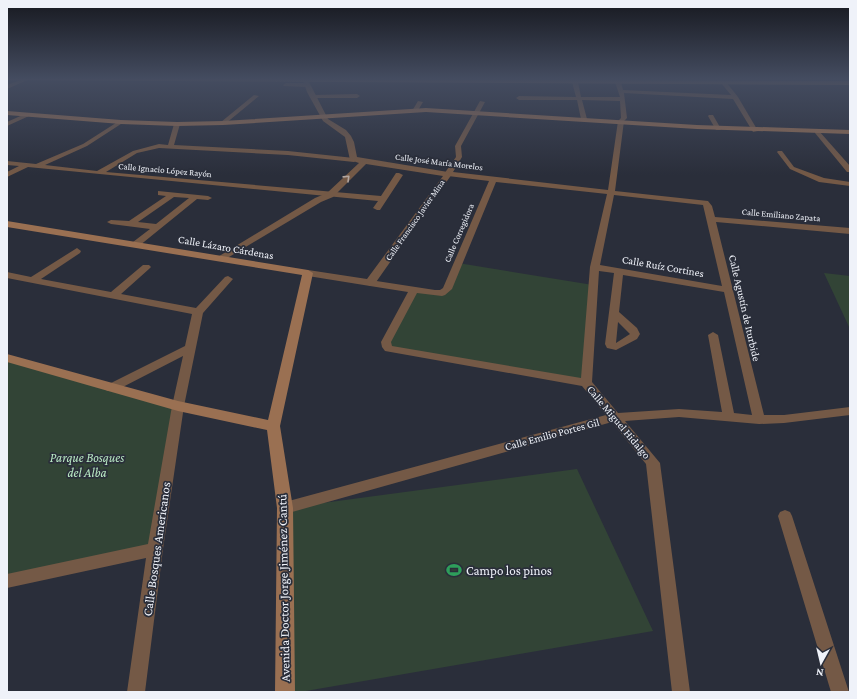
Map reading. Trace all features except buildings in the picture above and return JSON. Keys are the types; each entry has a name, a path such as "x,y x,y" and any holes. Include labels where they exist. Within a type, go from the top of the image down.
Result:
{"main road":[{"path":"7,113 121,122 177,124 223,123 415,111 477,112 755,131 850,132"},
{"name":"Calle Lázaro Cárdenas","path":"7,224 308,273"},
{"name":"Avenida Doctor Jorge Jiménez Cantú","path":"285,692 285,508 273,426 308,273"},
{"path":"7,358 178,406 273,426"}],"street":[{"path":"223,123 238,111"},
{"path":"221,258 320,197 353,157 351,142 348,135 326,120 321,111"},
{"path":"583,111 584,119"},
{"name":"Calle Miguel Hidalgo","path":"624,111 624,118 621,121 611,192 595,267 586,383 653,463 680,692"},
{"path":"743,111 755,131"},
{"name":"Calle Francisco Javier Mina","path":"370,283 459,157 458,146 477,112"},
{"path":"7,124 27,114"},
{"path":"711,116 718,129"},
{"path":"38,166 85,145 121,122"},
{"path":"171,146 177,124"},
{"path":"817,132 850,170"},
{"name":"Calle José María Morelos","path":"98,173 135,152 149,147 171,146 353,157 364,162 448,174 705,204"},
{"path":"780,152 790,166 796,170 822,180 850,184"},
{"path":"330,195 364,162"},
{"name":"Calle Ignacio López Rayón","path":"7,163 320,197"},
{"path":"7,175 27,165"},
{"path":"377,208 399,175"},
{"name":"Calle Corregidora","path":"442,293 447,289 493,179"},
{"path":"161,193 208,198"},
{"path":"131,224 173,194"},
{"path":"320,197 330,195 383,199"},
{"path":"136,244 195,197"},
{"name":"Calle Agustín de Iturbide","path":"705,204 708,206 759,420"},
{"name":"Calle Emiliano Zapata","path":"711,219 850,231"},
{"path":"112,222 157,228"},
{"path":"34,280 77,251"},
{"path":"114,294 146,267"},
{"name":"Calle Ruíz Cortines","path":"595,267 728,290"},
{"path":"614,313 619,271"},
{"name":"Calle Lázaro Cárdenas","path":"308,273 442,293"},
{"path":"7,275 114,294 198,312 228,279"},
{"path":"414,290 386,342 387,347 393,350 586,383"},
{"name":"Calle Bosques Americanos","path":"136,692 155,549 178,406 198,312"},
{"path":"713,334 729,418"},
{"path":"111,388 190,348"},
{"name":"Calle Emilio Portes Gil","path":"285,508 616,417 679,413 759,420 784,419 850,411"},
{"path":"785,516 840,692"},
{"path":"7,580 155,549"}],"green space":[{"path":"458,263 593,285 586,383 387,347 414,290 442,293"},
{"path":"824,273 850,276 850,329"},
{"name":"Parque Bosques del Alba","path":"7,358 178,406 155,549 7,581"},
{"name":"Campo los pinos","path":"577,469 653,631 300,692 285,692 285,508"}],"place":[{"name":"Campo los pinos","path":"454,570"}]}
